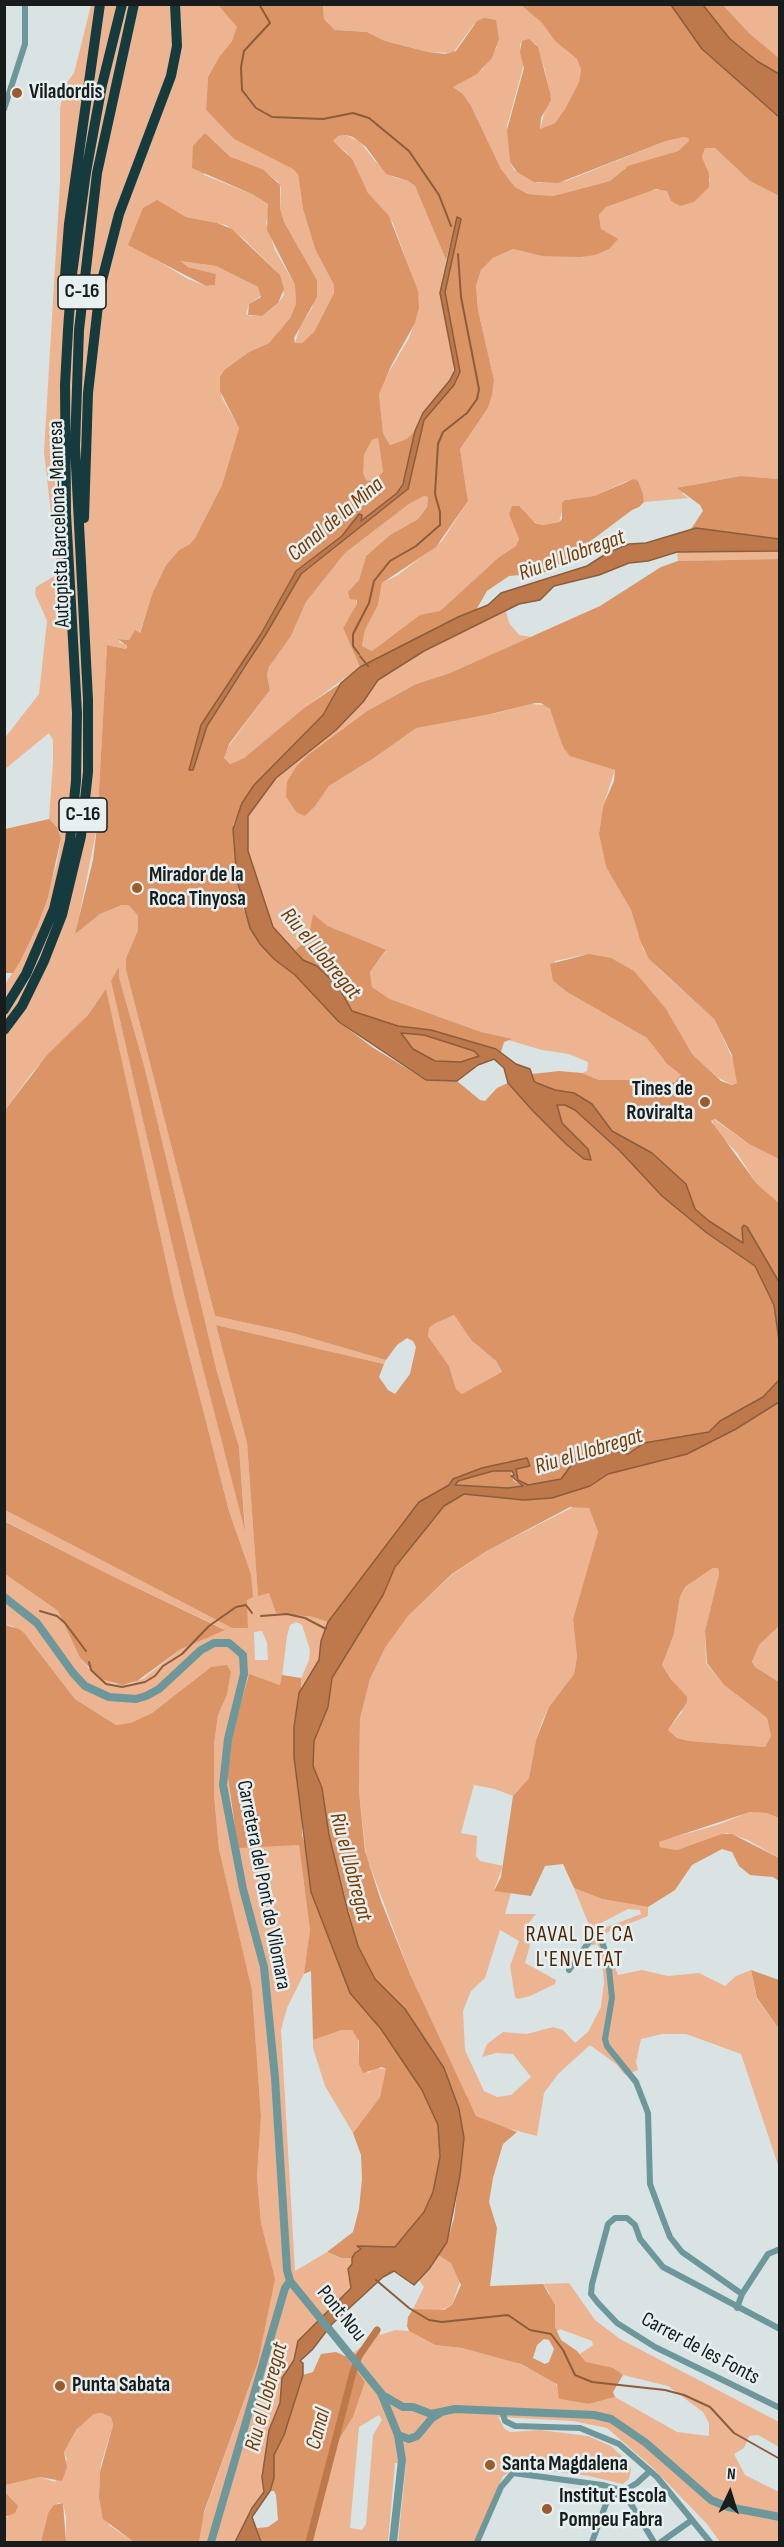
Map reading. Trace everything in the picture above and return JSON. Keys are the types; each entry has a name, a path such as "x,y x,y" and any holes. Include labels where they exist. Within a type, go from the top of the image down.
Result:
{"highway":[{"path":"66,513 59,406 64,284 100,4"},
{"name":"Autopista Barcelona-Manresa","path":"4,1010 26,974 54,909 70,842 76,781 77,713 66,513 65,385 72,274 96,117 122,4"},
{"name":"Autopista Barcelona-Manresa","path":"4,1030 22,1005 48,951 62,915 81,836 88,772 88,700 75,436 83,276 107,118 134,4"},
{"path":"81,584 84,554 88,393 96,313 106,260 119,214 171,76 177,46 175,4"}],"street":[{"path":"4,109 6,96 25,44 25,4"},
{"name":"Carretera del Pont de Vilomara","path":"4,1597 37,1623 85,1686 110,1697 136,1699 146,1696 159,1689 201,1650 214,1643 229,1642 243,1655 244,1674 228,1739 223,1785 243,1889 264,1967 275,2078 285,2260 292,2283"},
{"path":"569,1970 591,1939 597,1938 602,1942 608,1959 612,1998 606,2032 607,2046 633,2077 648,2114 650,2184 666,2228 682,2252 742,2294"},
{"name":"Carrer de les Fonts","path":"737,2308 663,2267 640,2239 635,2225 627,2218 615,2218 604,2232 591,2294 617,2323 655,2347 780,2408"},
{"path":"780,2249 768,2254 742,2294 737,2308 780,2329"},
{"path":"211,2542 277,2314 292,2283"},
{"name":"Pont Nou","path":"292,2283 381,2393"},
{"path":"381,2393 403,2407 413,2407 421,2412 440,2413 455,2409 594,2415 611,2419 646,2443 711,2500 728,2507 780,2517"},
{"path":"381,2393 393,2419 393,2428 398,2435 402,2460 393,2542"},
{"path":"393,2419 403,2407"},
{"path":"502,2411 505,2421 515,2426 561,2426 601,2435 620,2444 657,2477 709,2541"},
{"path":"421,2412 424,2427"},
{"path":"402,2460 412,2439 440,2413"},
{"path":"398,2435 412,2439"},
{"path":"592,2542 607,2500 649,2472"},
{"path":"477,2542 501,2487 513,2473 602,2485 623,2491 654,2542"},
{"path":"661,2542 692,2520"}],"shaded area":[{"path":"91,5 218,5 238,27 232,41 219,57 208,77 206,110 234,139 294,169 298,174 303,209 315,249 334,285 334,293 314,332 302,343 295,343 300,327 312,308 317,280 284,222 280,208 281,188 278,182 264,170 235,160 205,133 204,175 252,194 268,204 269,212 266,223 275,250 295,285 296,304 290,318 269,343 249,352 224,370 220,377 222,398 239,428 222,485 195,538 179,550 166,565 155,588 139,634 135,630 129,640 120,639 119,642 126,645 126,649 107,645 97,827 76,932 100,914 122,905 129,904 138,916 138,930 126,958 126,970 215,1316 293,1333 386,1360 384,1364 216,1325 247,1443 258,1595 269,1592 276,1613 313,1617 328,1622 321,1641 319,1660 301,1687 300,1681 309,1660 310,1650 302,1625 296,1622 290,1625 287,1636 281,1685 248,1675 227,1771 234,1829 299,1845 310,1931 309,1951 304,1974 287,2008 281,2030 295,2271 327,2252 340,2258 352,2258 348,2276 351,2287 298,2341 294,2360 282,2378 280,2403 269,2430 262,2477 264,2493 252,2508 235,2542 199,2542 202,2519 258,2362 274,2279 261,2223 257,2177 261,2116 252,1990 219,1849 214,1795 214,1745 218,1715 227,1695 231,1672 211,1667 152,1713 131,1724 116,1725 75,1699 30,1640 12,1626 5,1625 5,1574 58,1611 80,1658 94,1674 114,1684 130,1684 144,1678 181,1649 224,1629 112,1576 5,1521 5,1510 232,1628 248,1627 246,1599 251,1574 229,1511 174,1297 106,990 88,1015 32,1073 5,1110 5,984 21,960 37,927 57,863 61,838 57,827 49,819 53,740 49,733 5,769 4,739 39,694 47,621 35,594 36,587 58,574 44,452 60,183 60,108 65,85 74,73","holes":["157,201 186,217 226,225 244,239 280,275 284,295 278,303 262,316 250,316 246,314 249,304 262,295 258,287 216,266 180,261 188,267 216,274 215,285 206,286 188,279 140,250","119,969 119,977 145,1069 217,1372 239,1447 245,1527 184,1295 111,981","262,1631 267,1643 268,1660 255,1660 254,1632"]},
{"path":"218,5 323,5 324,19 335,30 367,32 385,41 445,54 456,51 477,21 484,18 496,20 499,39 492,58 477,74 453,87 463,94 471,106 501,169 515,187 528,194 553,196 610,181 628,166 678,151 689,141 684,137 666,141 558,183 534,182 517,172 510,162 507,130 524,68 520,52 522,41 529,39 538,47 550,92 551,100 541,118 540,129 555,123 565,109 579,82 581,70 577,59 555,41 542,23 521,5 671,5 702,49 779,117 779,196 750,181 715,148 705,148 702,157 709,174 709,187 694,202 680,206 671,201 667,191 656,189 606,207 599,215 601,229 618,239 609,249 595,255 580,257 542,256 513,249 493,258 481,270 476,286 478,310 494,380 488,408 460,449 468,501 436,547 382,583 378,605 365,630 362,646 372,651 420,615 440,611 499,557 516,546 519,539 509,514 512,506 519,506 535,523 543,525 559,522 562,519 562,503 565,500 594,496 634,479 638,481 644,502 556,567 543,573 509,576 487,591 476,610 360,667 343,628 357,604 357,600 350,599 348,592 359,580 366,556 390,535 418,519 427,507 428,497 424,496 409,504 345,553 306,602 291,636 269,667 267,675 270,690 229,744 224,758 230,764 244,758 304,708 341,683 323,715 254,785 233,825 239,897 252,931 271,956 295,975 339,1022 372,1047 426,1080 457,1081 480,1100 485,1101 497,1088 508,1083 584,1159 582,1144 562,1123 557,1105 565,1105 575,1110 620,1151 662,1196 707,1233 755,1266 774,1305 779,1340 779,1380 763,1397 720,1421 709,1432 644,1443 628,1454 606,1449 576,1459 561,1479 528,1485 518,1480 516,1469 522,1466 509,1461 453,1479 449,1485 419,1502 328,1622 313,1617 276,1613 269,1593 258,1596 247,1443 216,1325 384,1364 379,1377 388,1390 395,1394 410,1374 416,1347 413,1341 407,1338 397,1345 386,1360 293,1333 215,1316 126,970 126,958 138,930 138,916 129,905 122,905 100,914 75,934 93,860 97,827 107,645 126,649 127,646 118,639 129,640 135,630 140,633 153,592 166,565 179,550 195,538 222,485 239,428 220,391 220,377 224,370 249,352 269,343 290,318 296,304 295,285 267,230 268,204 252,194 192,168 193,146 205,133 231,157 264,170 280,185 280,208 284,222 317,280 317,297 294,338 295,343 302,343 314,332 334,293 334,285 315,249 303,209 298,174 293,169 234,139 206,110 208,77 219,57 232,41 237,27","holes":["338,136 353,137 366,147 386,174 408,181 415,186 446,260 457,218 461,219 445,292 460,372 424,420 408,489 301,574 248,664 203,733 193,770 201,725 261,634 296,571 342,536 359,514 360,522 397,493 407,474 415,431 407,439 390,445 383,433 379,394 391,366 415,323 419,308 418,291 389,216 368,193 352,159 333,141","378,438 383,472 374,480 367,481 363,473 364,455 372,440","454,1315 471,1340 496,1361 502,1372 462,1394 456,1389 449,1366 428,1336 429,1328"]},
{"path":"323,5 521,5 542,23 555,41 577,59 581,70 579,82 565,109 555,123 540,129 550,92 536,44 522,41 520,45 524,64 507,126 510,162 514,170 538,183 566,181 666,141 684,137 689,141 678,151 625,168 610,181 553,196 528,194 515,187 501,169 471,106 463,94 453,87 483,69 497,47 474,24 453,53 428,52 385,41 367,32 335,30 324,19"},
{"path":"671,5 703,5 730,39 757,61 779,74 779,117 702,49"},
{"path":"703,5 723,5 749,33 779,58 779,74 757,61 730,39"},
{"path":"723,5 779,5 779,58 749,33"},
{"path":"346,135 360,142 375,161 393,177 408,181 415,186 446,260 442,280 454,362 453,375 423,413 415,431 408,439 390,445 383,433 379,394 384,380 409,338 417,316 409,268 393,223 368,193 347,153 332,141 338,136"},
{"path":"705,148 715,148 750,181 779,196 779,479 739,476 692,485 682,494 689,498 644,502 643,494 627,481 594,496 565,500 559,522 543,525 510,514 519,539 516,546 499,557 440,611 414,620 372,651 362,646 365,630 378,605 382,583 398,575 442,541 468,501 460,449 488,408 494,380 478,310 476,286 481,270 493,258 513,249 542,256 587,256 601,229 599,215 606,207 638,193 661,189 667,191 671,201 680,205 694,202 710,180 702,157"},
{"path":"157,200 186,217 217,223 232,229 280,275 284,289 278,303 262,316 248,315 249,304 261,297 258,287 216,266 180,261 188,267 216,274 215,285 206,286 128,245 143,208"},
{"path":"457,217 461,219 445,292 460,372 454,385 424,420 408,489 301,574 207,726 193,770 189,770 201,725 261,634 296,571 342,536 359,514 362,515 361,521 397,493 403,484 415,431 423,413 450,380 455,370 440,293"},
{"path":"378,438 383,472 372,481 367,481 362,470 364,455 372,440"},
{"path":"740,476 779,479 779,539 691,529 703,511 700,505 677,488"},
{"path":"424,496 428,497 427,507 418,519 390,535 366,556 359,580 351,589 350,598 356,599 357,605 343,628 360,667 304,708 244,758 230,764 224,759 225,751 270,690 267,675 269,667 291,636 306,602 345,553 409,504"},
{"path":"696,528 779,539 779,551 677,552 648,561 629,563 599,575 554,586 540,600 519,604 424,651 378,680 363,702 336,730 276,778 248,816 248,851 273,927 303,960 317,966 338,986 352,1011 398,1026 431,1030 496,1049 516,1064 530,1069 537,1083 555,1090 574,1093 592,1104 612,1131 652,1153 686,1184 695,1209 709,1221 743,1243 742,1228 744,1225 747,1227 779,1282 779,1340 774,1305 755,1266 707,1233 662,1196 620,1151 575,1110 565,1105 557,1105 562,1123 588,1149 591,1160 584,1159 567,1145 533,1111 508,1083 504,1068 494,1059 478,1065 457,1081 426,1080 339,1022 295,975 274,959 260,944 250,928 237,880 233,829 242,803 254,785 323,715 341,683 360,667 458,617 488,605 501,593 587,566 609,552 629,544 646,543","holes":["401,1033 424,1035 474,1051 479,1056 461,1062 435,1061 413,1049"]},
{"path":"779,551 779,559 678,561 677,552"},
{"path":"779,559 779,1159 749,1144 715,1119 711,1121 757,1184 779,1203 779,1282 749,1230 742,1228 744,1243 709,1221 695,1209 686,1184 652,1153 612,1131 592,1104 574,1093 555,1090 534,1082 532,1074 559,1071 582,1073 599,1080 633,1080 659,1084 675,1082 681,1075 667,1064 647,1038 567,992 553,981 550,964 589,954 611,958 634,971 666,1009 692,1054 721,1081 732,1085 737,1083 732,1055 714,1019 649,959 641,943 631,910 606,867 599,834 603,806 614,781 615,770 570,756 563,747 550,709 541,703 535,703 416,728 329,786 305,816 296,812 286,797 287,782 296,767 309,754 367,711 416,684 450,673 600,606 661,567 678,561"},
{"path":"506,611 509,623 519,635 531,637 450,673 416,684 367,711 309,754 286,797 296,812 319,800 329,786 374,758 416,727 497,713 530,704 546,705 553,714 563,747 582,759 615,770 603,806 599,834 606,867 631,910 643,949 657,967 714,1019 736,1066 737,1083 732,1085 717,1077 692,1054 679,1035 583,955 555,961 553,981 567,992 647,1038 667,1064 681,1075 678,1081 662,1084 633,1080 599,1080 582,1073 587,1071 588,1062 569,1054 542,1050 481,1032 390,999 372,987 370,972 386,951 328,926 313,915 308,940 295,950 273,927 248,851 248,816 276,778 336,730 363,702 378,680 424,651"},
{"path":"49,819 57,827 61,838 48,897 21,960 13,973 5,973 5,829"},
{"path":"313,914 328,926 386,950 370,972 372,987 390,999 481,1032 512,1039 504,1042 501,1052 431,1030 398,1026 352,1011 338,986 317,966 303,960 295,950 308,940"},
{"path":"119,967 119,977 145,1069 217,1372 239,1447 245,1531 184,1295 111,981"},
{"path":"106,989 174,1297 229,1511 251,1574 253,1597 247,1600 248,1628 232,1628 5,1510 5,1110 48,1054 88,1015"},
{"path":"401,1033 425,1035 474,1051 479,1056 461,1062 435,1061 414,1050"},
{"path":"712,1118 749,1144 779,1159 779,1203 757,1184 737,1153 715,1130"},
{"path":"454,1315 471,1340 496,1361 502,1373 462,1394 456,1389 449,1366 428,1336 429,1328"},
{"path":"779,1380 779,1402 736,1429 687,1454 608,1474 590,1486 552,1498 524,1500 464,1494 444,1506 395,1567 383,1595 332,1678 328,1707 314,1741 313,1766 322,1788 329,1835 348,1912 358,1946 375,1979 405,2009 444,2068 459,2109 464,2138 460,2175 447,2242 429,2269 414,2285 394,2271 383,2277 332,2324 312,2350 300,2361 303,2363 303,2375 284,2435 274,2455 274,2478 270,2491 252,2517 261,2542 235,2542 252,2508 264,2492 262,2477 269,2430 280,2403 282,2378 294,2360 298,2341 351,2288 348,2269 355,2253 361,2249 357,2246 395,2247 424,2212 433,2192 440,2157 438,2125 422,2090 381,2029 350,1993 311,1892 294,1757 294,1727 299,1693 319,1660 321,1641 328,1622 419,1502 449,1485 453,1479 482,1468 527,1458 530,1466 516,1469 518,1480 528,1485 561,1479 576,1459 606,1449 628,1454 644,1443 709,1432 720,1421 763,1397","holes":["493,1471 512,1471 514,1475 511,1476 523,1486 508,1488 455,1485 458,1481"]},
{"path":"779,1402 779,1626 759,1645 752,1662 755,1667 779,1682 779,1818 767,1813 750,1812 659,1842 660,1847 677,1850 722,1834 732,1834 779,1858 779,1881 773,1877 750,1875 739,1866 732,1852 722,1849 692,1865 675,1890 648,1907 602,1899 574,1888 563,1864 545,1866 531,1896 494,1891 501,1877 513,1796 529,1778 536,1740 549,1707 574,1674 577,1657 573,1619 598,1532 589,1508 570,1507 485,1552 452,1574 408,1616 385,1648 370,1679 360,1719 359,1792 365,1851 381,1901 410,1974 476,2116 517,2132 503,2144 493,2178 489,2202 497,2228 490,2286 543,2284 555,2305 555,2327 561,2340 577,2351 586,2362 613,2368 623,2375 613,2392 615,2397 589,2404 559,2399 557,2384 521,2364 462,2348 435,2345 409,2331 408,2317 413,2309 444,2310 452,2305 461,2285 451,2263 438,2255 447,2242 454,2218 464,2138 459,2109 444,2068 405,2009 375,1979 358,1946 329,1835 322,1788 313,1766 314,1741 328,1707 332,1678 345,1653 383,1595 395,1568 444,1506 464,1494 524,1500 552,1498 590,1486 608,1474 736,1429","holes":["713,1568 718,1568 719,1574 705,1631 707,1663 724,1685 767,1718 771,1736 765,1747 689,1741 677,1738 668,1730 687,1702 687,1697 662,1665 674,1634 680,1597 685,1587","544,2339 549,2340 554,2349 549,2362 545,2364 533,2358 537,2345"]},
{"path":"493,1471 512,1471 511,1476 514,1481 524,1486 508,1488 455,1485 458,1481"},
{"path":"575,1506 589,1508 598,1532 573,1619 577,1657 574,1674 549,1707 542,1722 529,1778 513,1796 495,1789 474,1785 461,1833 477,1836 476,1856 480,1861 503,1866 494,1890 511,1893 505,1914 536,1914 524,1929 530,1945 525,1963 556,1980 555,1984 530,1996 518,1999 515,1997 510,1966 519,1941 500,1930 485,1978 471,1991 463,2011 465,2050 484,2091 497,2097 511,2095 531,2077 513,2054 496,2053 482,2057 487,2044 503,2032 527,2034 553,2027 563,2030 575,2043 588,2032 601,2007 604,1982 601,1950 597,1944 589,1946 584,1942 589,1925 574,1888 602,1899 648,1907 648,1916 608,1932 603,1937 618,1975 642,1970 668,1976 699,1973 725,1986 736,1976 751,1970 757,1999 779,2029 779,2168 741,2054 686,2034 662,2034 641,2039 636,2062 638,2070 625,2075 616,2064 590,2045 558,2074 544,2093 537,2136 491,2124 476,2117 410,1974 366,1855 359,1792 360,1719 370,1679 385,1648 408,1616 453,1574 485,1552","holes":["628,1909 640,1910 641,1914 604,1928 597,1925"]},
{"path":"4,1521 225,1630 181,1649 137,1681 122,1685 101,1679 80,1658 58,1611 5,1574"},
{"path":"713,1568 718,1568 719,1574 705,1631 706,1663 724,1685 767,1718 771,1736 765,1747 689,1741 677,1738 668,1730 682,1712 675,1684 662,1665 674,1634 680,1597 685,1587"},
{"path":"5,1625 19,1629 25,1634 75,1699 116,1725 131,1723 152,1713 211,1667 227,1665 231,1672 227,1695 218,1715 214,1745 214,1795 219,1849 252,1990 261,2116 257,2177 261,2223 275,2279 258,2362 204,2512 199,2542 134,2542 103,2519 99,2497 100,2472 113,2425 111,2417 101,2413 94,2414 77,2429 64,2452 67,2467 62,2481 40,2477 5,2485"},
{"path":"779,1626 779,1682 755,1667 752,1662 759,1645"},
{"path":"249,1674 280,1685 282,1675 301,1678 302,1835 350,1993 381,2029 422,2090 438,2125 440,2157 433,2192 424,2212 395,2247 361,2249 352,2258 341,2258 327,2252 353,2232 359,2209 362,2179 361,2155 353,2133 380,2097 386,2069 382,2067 363,2073 359,2064 359,2041 352,2030 342,2030 313,2040 311,1971 304,1974 310,1931 299,1845 238,1848 227,1771 231,1739"},
{"path":"750,1812 767,1813 779,1818 779,1858 748,1840 727,1833 677,1850 660,1847 659,1842 664,1840 717,1825"},
{"path":"751,1970 779,1980 779,2029 757,1998"},
{"path":"342,2030 352,2030 358,2036 359,2059 368,2073 376,2068 387,2069 380,2097 353,2133 325,2086 313,2048 313,2040"},
{"path":"438,2255 451,2263 460,2281 452,2305 440,2311 413,2309 424,2287 419,2280"},
{"path":"569,2283 595,2320 620,2339 779,2422 779,2447 758,2435 749,2436 744,2448 734,2454 745,2475 779,2492 779,2542 720,2542 707,2524 653,2468 607,2428 573,2421 498,2417 504,2428 510,2432 540,2430 588,2436 611,2446 629,2463 631,2469 629,2479 623,2484 589,2476 520,2467 503,2476 475,2542 398,2542 406,2464 395,2463 388,2542 313,2542 338,2441 353,2417 365,2382 347,2357 363,2346 375,2328 380,2331 380,2335 395,2330 409,2331 435,2345 462,2348 516,2362 554,2381 559,2389 559,2399 589,2404 615,2397 677,2432 709,2436 709,2423 703,2412 668,2386 623,2375 586,2362 580,2354 593,2345 592,2341 560,2329 556,2332 549,2292 543,2284","holes":["379,2415 382,2420 373,2435 366,2524 362,2530 350,2528 359,2427"]},
{"path":"336,2352 347,2357 365,2382 353,2417 338,2441 313,2542 261,2542 257,2528 268,2527 278,2520 276,2495 274,2491 270,2491 274,2478 274,2455 284,2435 303,2375 313,2372 321,2354"},
{"path":"101,2413 111,2417 113,2425 101,2464 99,2488 109,2525 134,2542 66,2542 66,2517 63,2503 58,2503 48,2513 41,2542 5,2542 5,2517 8,2517 13,2500 5,2492 4,2485 40,2477 55,2482 67,2459 64,2452 81,2423 94,2414"},
{"path":"5,2492 18,2506 15,2513 5,2517"},
{"path":"63,2503 66,2542 41,2542 48,2513 54,2505"}],"waterway":[{"path":"259,4 270,23 244,51 241,67 242,90 256,108 272,117 323,119 353,113 369,118 409,151 439,195 451,226"},
{"path":"359,654 353,646 353,634 369,603 374,581 390,561 416,546 440,525 440,512 435,494 438,444 443,432 467,413 477,399 479,389 461,297 458,254"},
{"path":"360,656 368,666"},
{"path":"89,1662 91,1670 106,1684 122,1687 145,1682 155,1676 163,1666 182,1654 209,1626 236,1607 246,1605 252,1613"},
{"path":"40,1611 57,1616 86,1651"},
{"path":"261,1616 287,1614 305,1618 326,1629"},
{"path":"376,2280 409,2308 429,2320 442,2322 508,2315 530,2330 551,2334 563,2350 575,2375 592,2382 665,2390 684,2395 710,2407 734,2433 780,2459"},
{"name":"Canal","path":"309,2542 353,2372 359,2356 377,2330"}],"place":[{"name":"Viladordis","path":"17,93"},
{"name":"Mirador de la Roca Tinyosa","path":"137,888"},
{"name":"Tines de Roviralta","path":"705,1102"},
{"name":"Punta Sabata","path":"60,2386"},
{"name":"Santa Magdalena","path":"490,2465"},
{"name":"Institut Escola Pompeu Fabra","path":"547,2509"}],"district":[{"name":"RAVAL DE CA L'ENVETAT","path":"580,1948"}],"water label":[{"name":"Canal de la Mina","path":"336,520"},
{"name":"Riu el Llobregat","path":"572,556"},
{"name":"Riu el Llobregat","path":"320,954"},
{"name":"Riu el Llobregat","path":"589,1452"},
{"name":"Riu el Llobregat","path":"350,1867"},
{"name":"Riu el Llobregat","path":"267,2397"}]}
